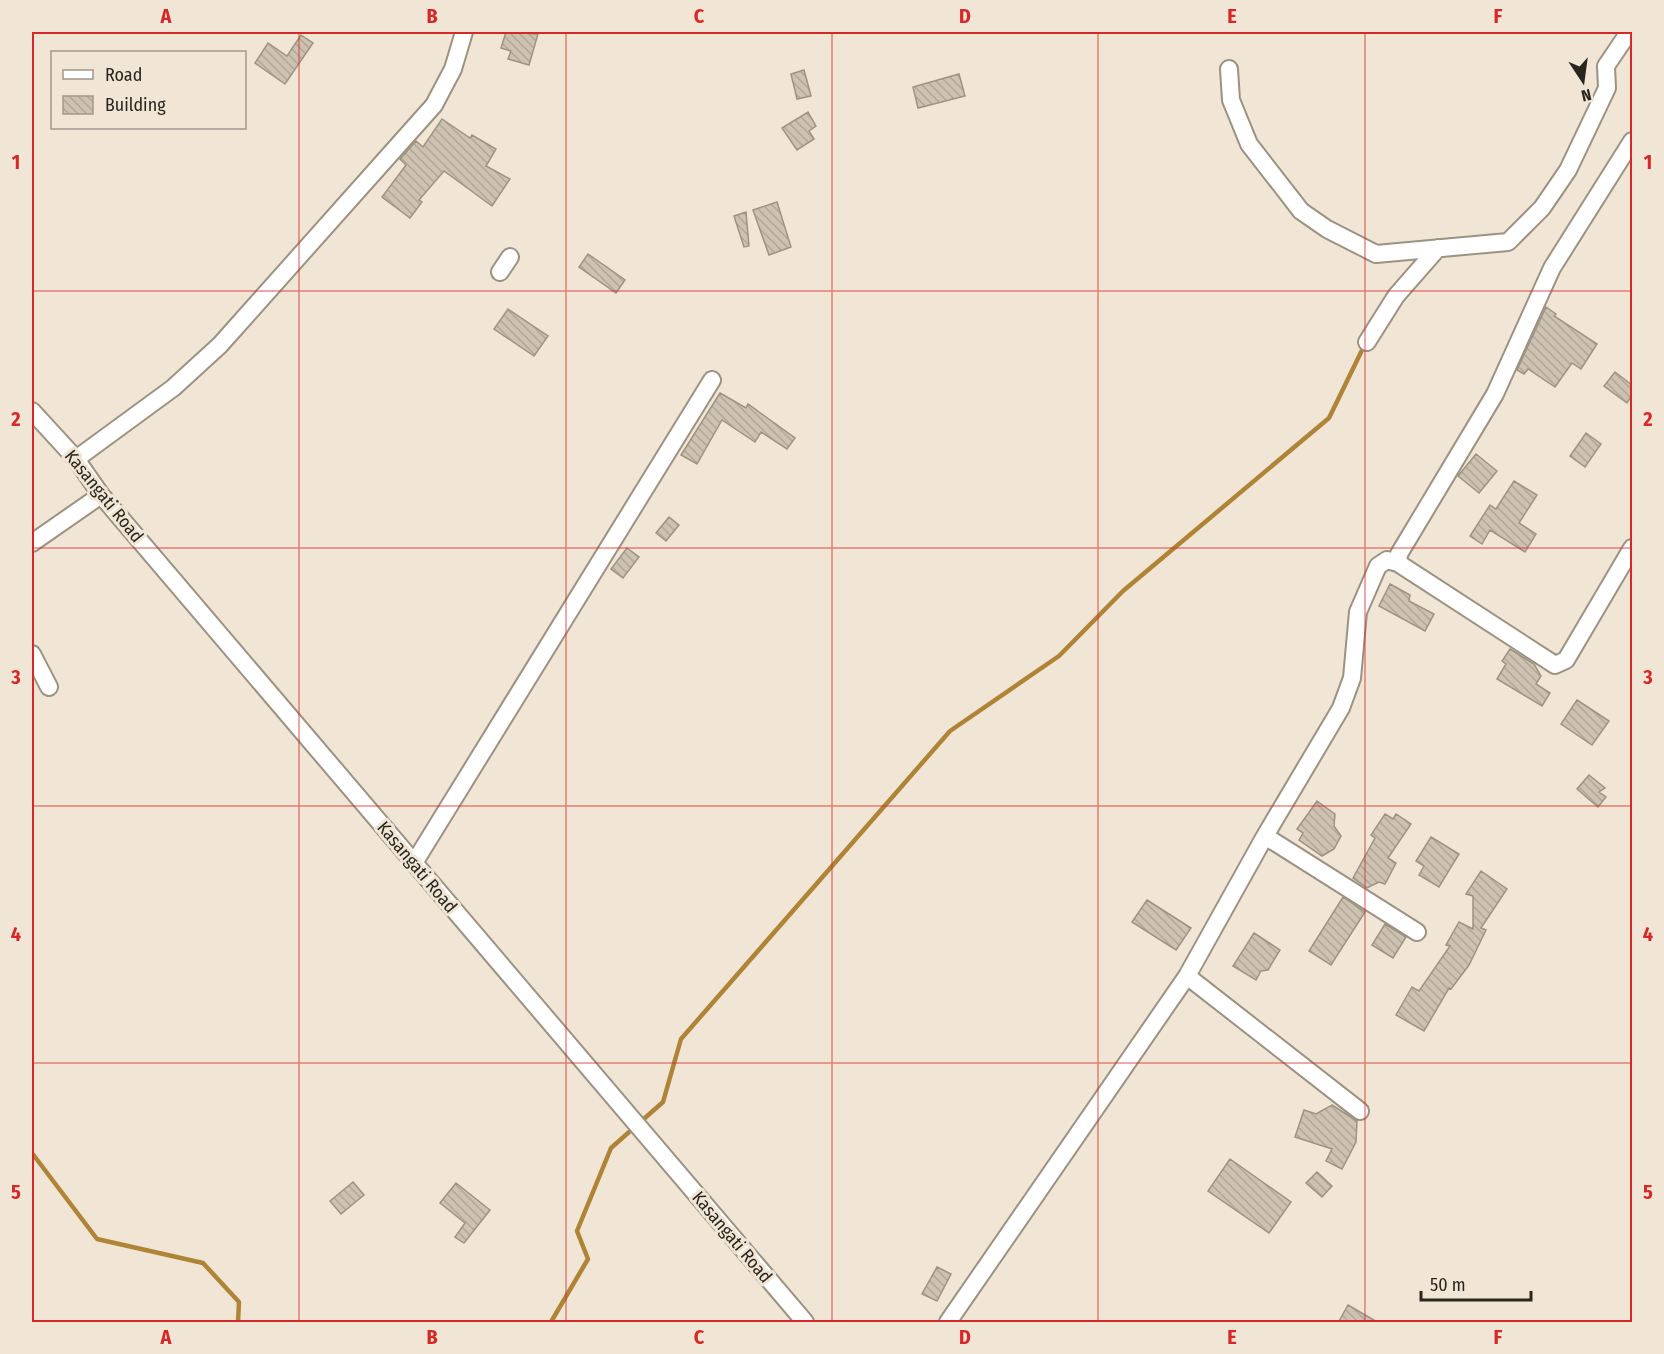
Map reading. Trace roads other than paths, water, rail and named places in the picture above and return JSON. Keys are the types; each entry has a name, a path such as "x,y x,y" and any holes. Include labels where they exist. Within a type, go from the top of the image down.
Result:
{"street":[{"path":"76,459 173,388 228,336 434,105 453,69 464,32"},
{"path":"1229,69 1231,100 1249,144 1301,211 1327,229 1376,254 1508,242 1542,208 1568,170 1588,133 1606,88 1606,66 1629,32"},
{"path":"1398,563 1399,554 1495,394 1552,268 1632,141"},
{"path":"1366,342 1396,296 1438,248"},
{"path":"500,272 510,257"},
{"path":"414,863 712,380"},
{"name":"Kasangati Road","path":"32,411 76,459 100,495 805,1323"},
{"path":"32,543 100,495"},
{"path":"948,1323 1187,976 1265,836 1345,700 1352,678 1358,612 1378,566 1387,560 1398,563 1555,665 1566,660 1632,548"},
{"path":"32,654 49,687"},
{"path":"1265,836 1417,932"},
{"path":"1187,976 1360,1111"}],"waterway":[{"path":"551,1322 588,1259 577,1231 611,1148 663,1102 681,1039 950,731 1059,656 1123,591 1329,418 1365,344"},
{"path":"32,1153 97,1239 203,1263 239,1302 238,1322"}]}
